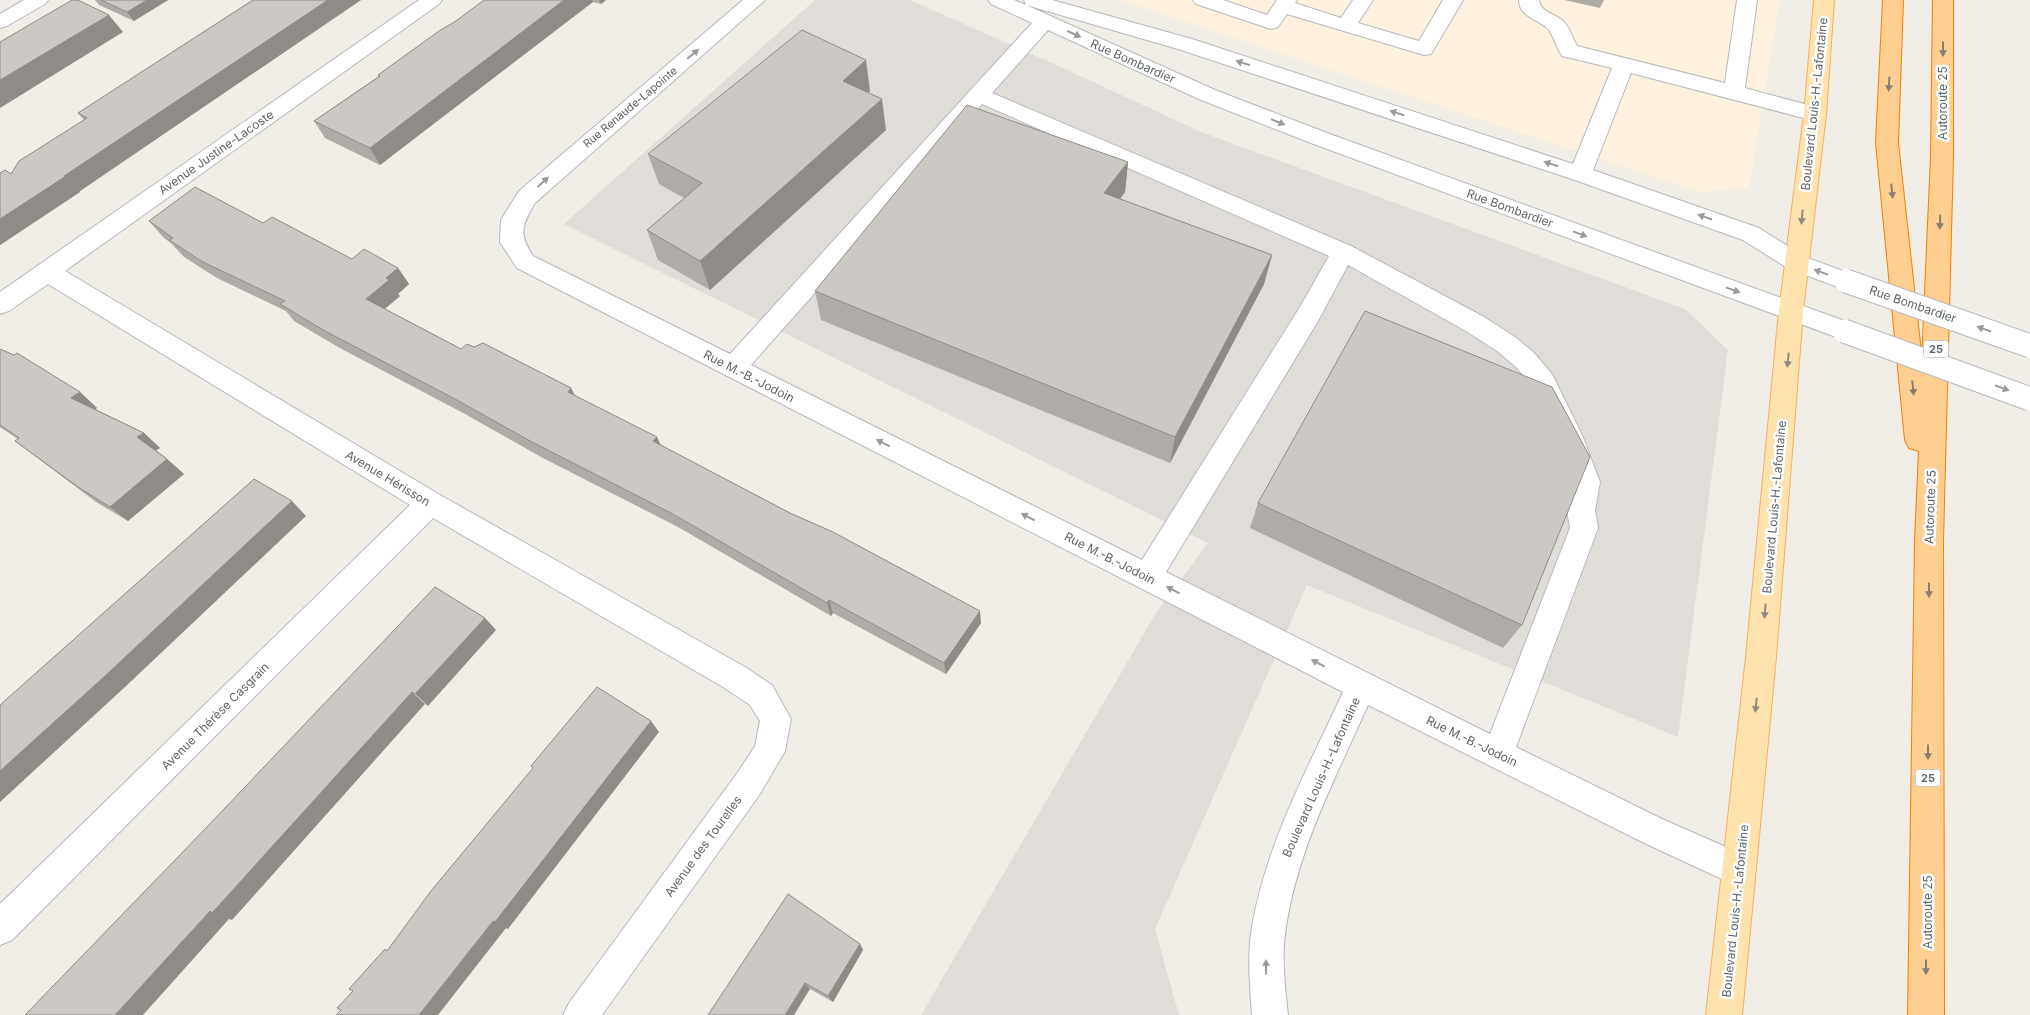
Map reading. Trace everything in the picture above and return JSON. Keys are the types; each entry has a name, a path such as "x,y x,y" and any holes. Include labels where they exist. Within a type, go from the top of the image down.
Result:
{"highway":[{"path":"1893,0 1887,143 1929,541"},
{"name":"Autoroute 25","path":"1926,1015 1929,541 1942,166 1943,0"}],"main road":[{"name":"Boulevard Louis-H.-Lafontaine","path":"1724,1015 1761,657 1791,311 1815,114 1824,0"}],"street":[{"path":"0,22 38,0"},
{"name":"Avenue Justine-Lacoste","path":"0,305 432,0"},
{"name":"Rue Renaude-Lapointe","path":"513,220 527,197 755,0"},
{"name":"Rue Bombardier","path":"998,0 1208,95 1310,135 2030,399"},
{"name":"Rue Bombardier","path":"1031,0 1195,47 1580,174 1751,234 1797,263 2030,346"},
{"path":"1203,0 1271,23 1285,3 1346,26 1424,49 1453,0"},
{"path":"1346,26 1363,0"},
{"path":"1529,0 1529,4 1538,15 1556,26 1569,51 1815,114"},
{"path":"1734,92 1747,0"},
{"path":"733,368 1045,21"},
{"path":"1580,174 1623,66"},
{"path":"979,95 1343,252 1475,324 1506,344 1543,381 1569,434 1586,482 1581,510 1584,528 1498,754"},
{"name":"Rue M.-B.-Jodoin","path":"513,220 512,242 525,262 1361,686 1651,830 1739,870"},
{"path":"1147,576 1309,314 1343,252"},
{"name":"Avenue Hérisson","path":"46,272 430,503 734,677"},
{"name":"Avenue Thérèse Casgrain","path":"0,928 430,503"},
{"name":"Avenue des Tourelles","path":"581,1015 749,783 769,751 776,719 761,695 734,677"},
{"name":"Boulevard Louis-H.-Lafontaine","path":"1270,1015 1266,994 1267,939 1272,905 1282,866 1361,686"}],"shaded area":[{"path":"815,0 910,0 1201,132 1685,309 1728,350 1678,737 1307,585 1155,929 1179,1015 921,1015 1156,613 1208,543 564,224"},
{"path":"1119,0 1780,0 1749,188 1699,192"}],"building":[{"path":"72,0 78,0 109,15 0,80 0,42"},
{"path":"101,0 147,0 127,12"},
{"path":"253,0 328,0 0,219 0,173 5,170 11,174 19,161 87,118 78,113"},
{"path":"484,0 564,0 370,148 314,121 380,76 378,75"},
{"path":"802,30 866,60 843,81 882,99 700,261 647,230 702,183 648,154"},
{"path":"967,105 1128,162 1104,193 1272,255 1175,437 815,291"},
{"path":"195,187 263,223 272,217 352,259 364,249 398,268 386,278 389,280 366,299 461,349 467,344 474,347 483,343 571,388 568,392 657,437 653,441 790,513 833,532 980,611 944,663 829,600 827,603 671,513 532,442 455,399 325,331 280,304 285,301 203,262 169,240 173,238 149,221"},
{"path":"1365,311 1552,387 1590,457 1522,625 1258,503"},
{"path":"0,349 14,355 17,353 80,392 71,398 144,433 137,437 167,459 110,507 78,487 15,441 19,438 0,425"},
{"path":"254,479 292,501 105,676 0,771 0,705"},
{"path":"435,587 485,618 415,694 412,692 212,913 210,911 115,1015 25,1015 206,828"},
{"path":"597,687 651,721 495,922 493,921 419,1015 336,1015 341,1010 337,1008 353,991 349,989 385,949 387,951 431,891"},
{"path":"788,894 860,944 828,996 805,983 785,1015 708,1015"}]}
